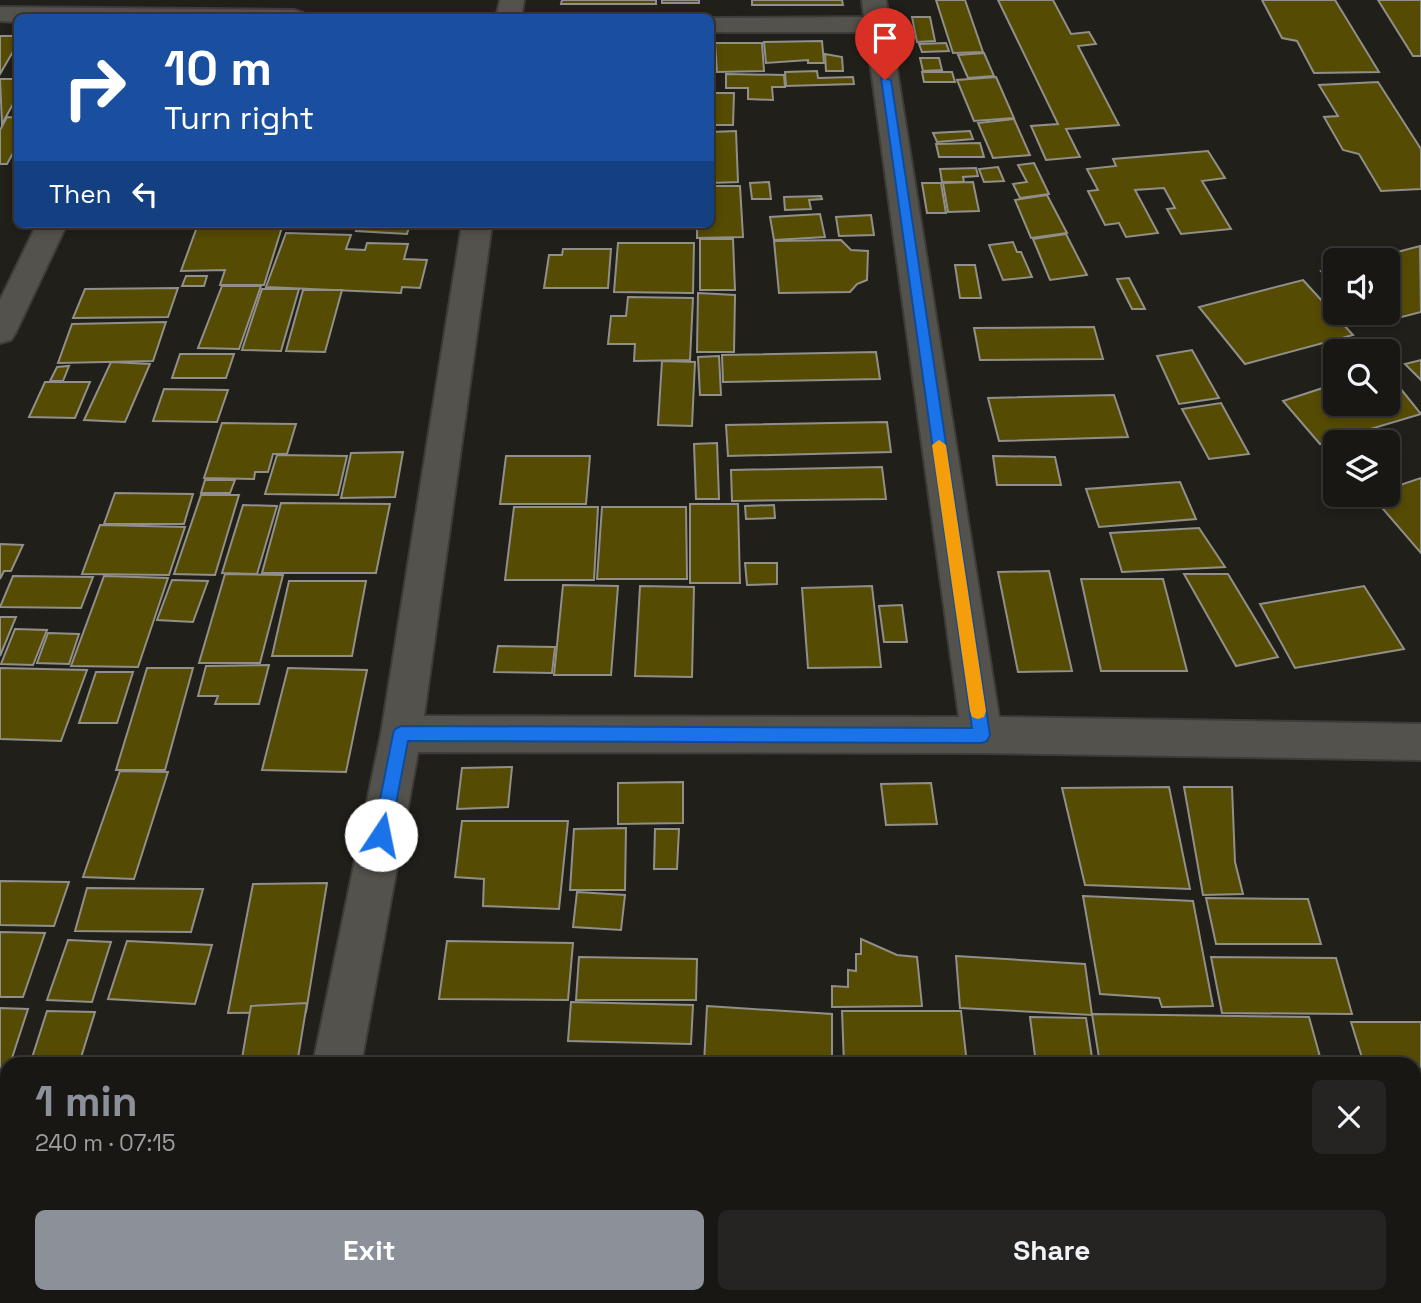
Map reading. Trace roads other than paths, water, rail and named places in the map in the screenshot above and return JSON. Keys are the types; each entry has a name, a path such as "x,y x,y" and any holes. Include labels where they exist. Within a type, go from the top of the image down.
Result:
{"street":[{"path":"0,14 161,11 218,14"},
{"path":"714,24 876,13 982,735"},
{"path":"0,332 50,228"},
{"path":"338,1057 401,734 476,228"},
{"path":"401,734 982,735 1421,742"}]}
